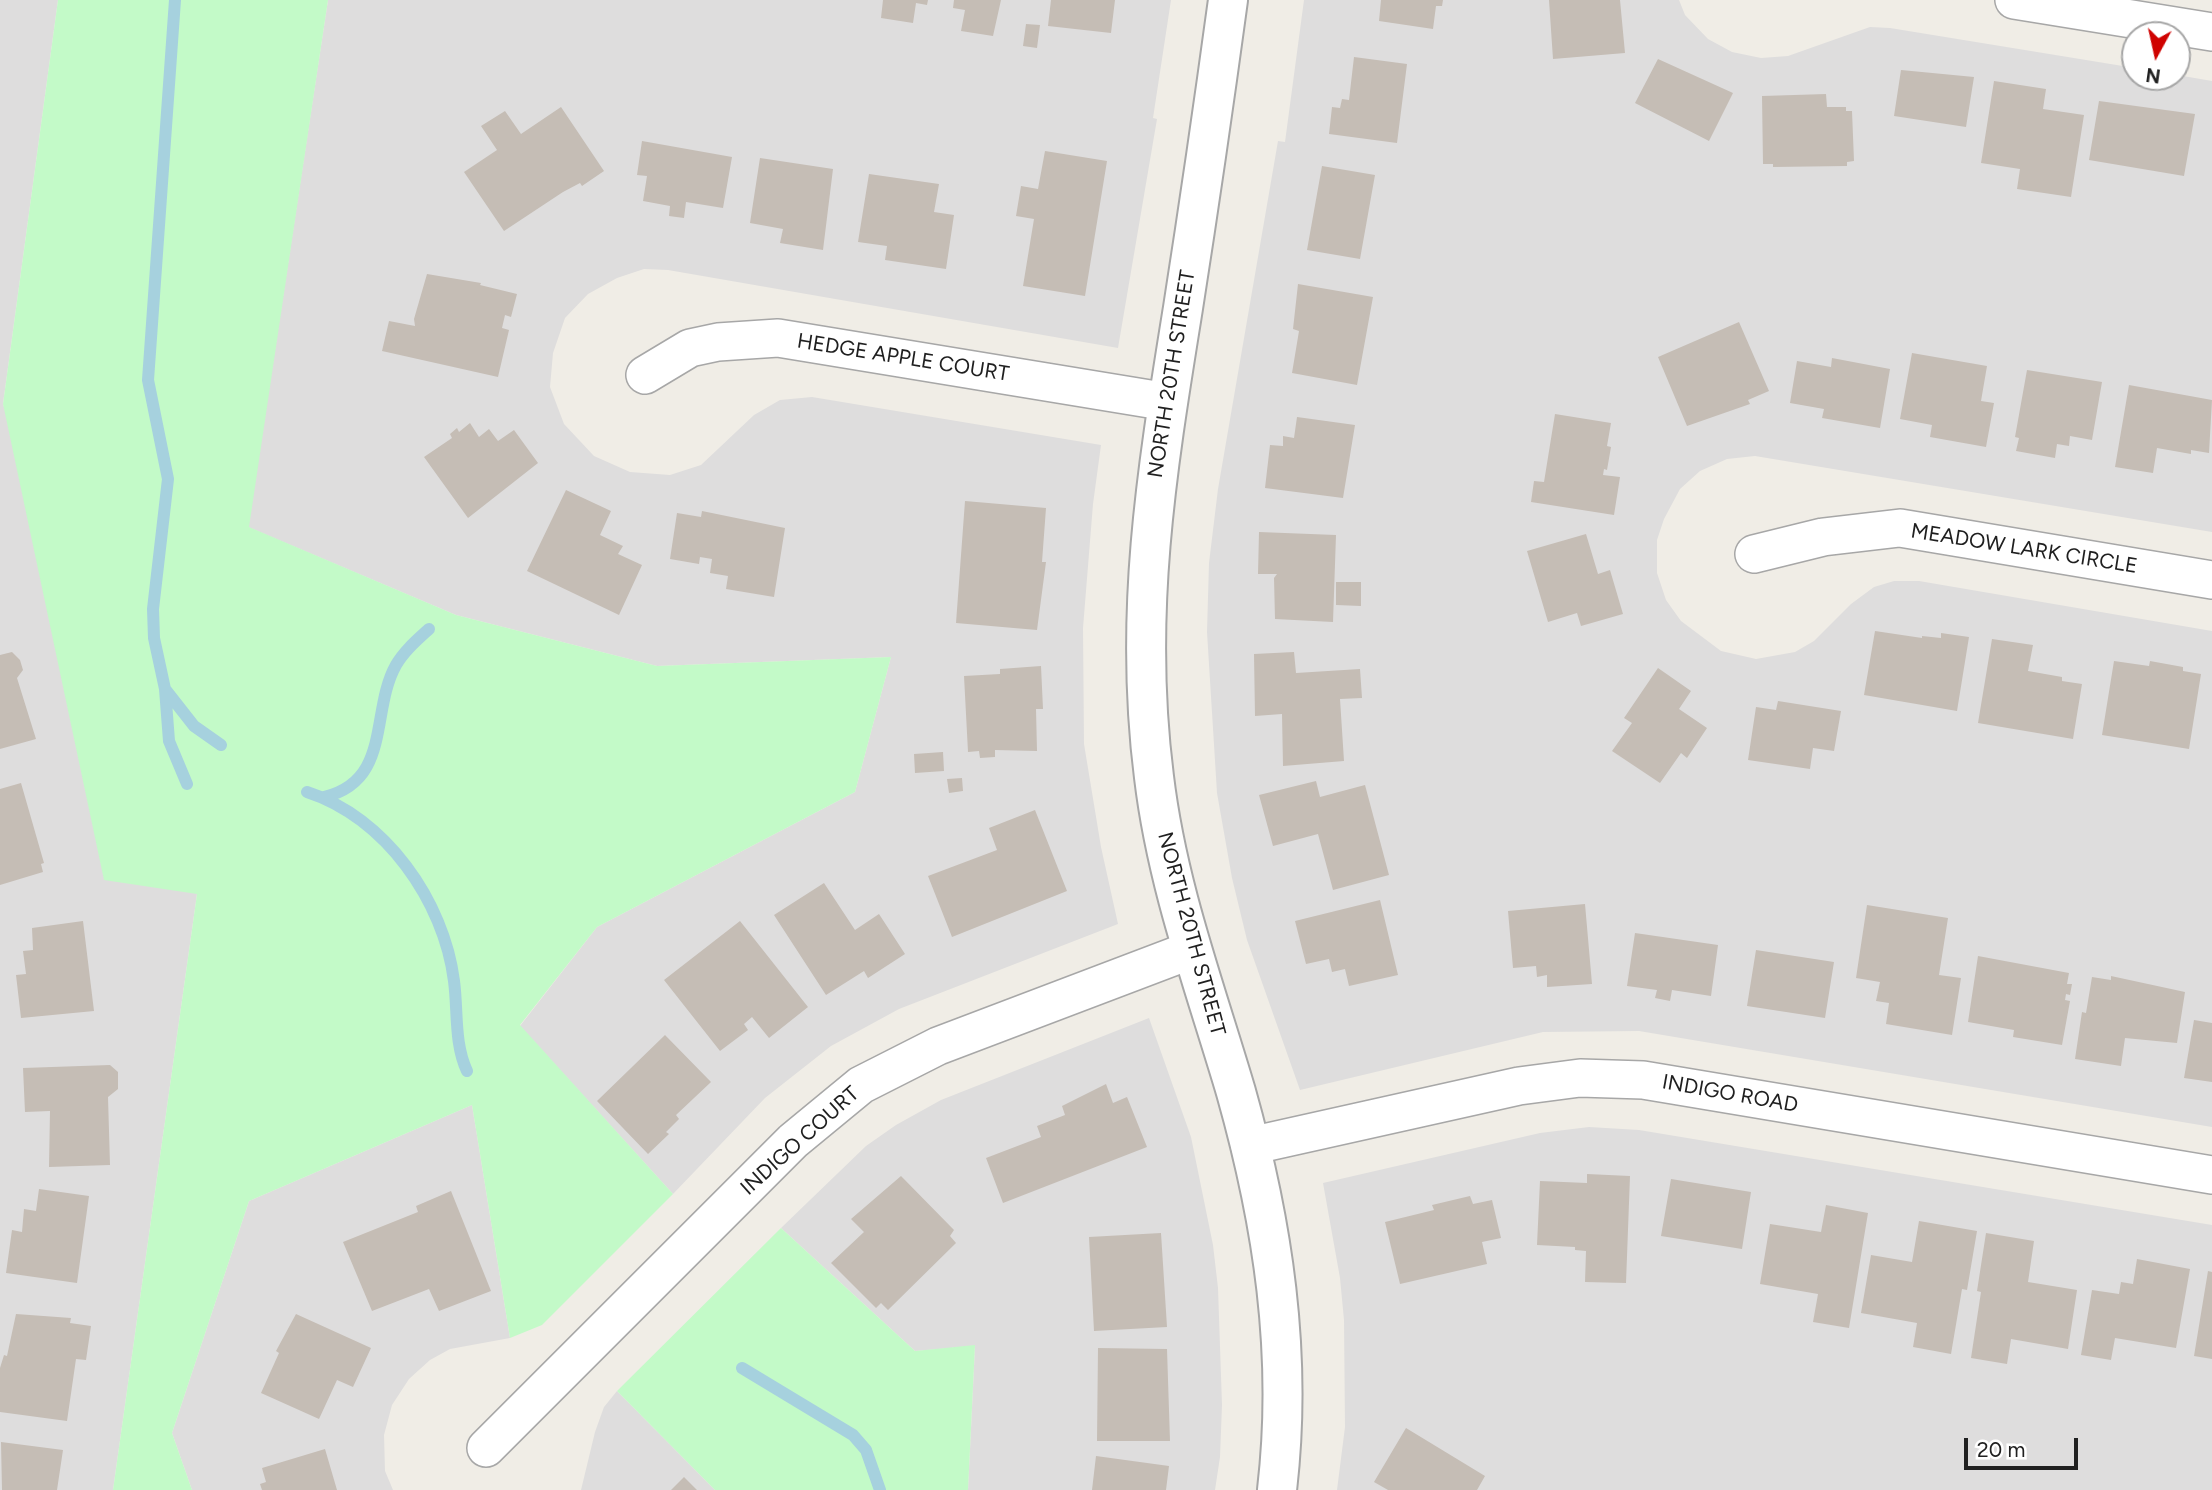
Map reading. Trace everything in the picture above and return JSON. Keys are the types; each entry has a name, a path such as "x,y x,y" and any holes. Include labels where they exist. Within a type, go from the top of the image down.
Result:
{"street":[{"name":"NORTH 20TH STREET","path":"1228,0 1149,533 1145,668 1160,820 1191,950 1250,1146 1271,1242 1281,1315 1283,1428 1277,1490"},
{"path":"2014,0 2212,32"},
{"name":"HEDGE APPLE COURT","path":"645,375 690,348 718,342 778,338 1168,402"},
{"name":"MEADOW LARK CIRCLE","path":"1754,554 1823,537 1900,528 2212,580"},
{"name":"INDIGO COURT","path":"486,1448 793,1141 861,1085 938,1046 1191,950"},
{"name":"INDIGO ROAD","path":"1250,1146 1519,1086 1580,1079 1643,1080 2212,1175"}],"shaded area":[{"path":"0,0 58,0 3,404 197,894 113,1490 0,1490"},
{"path":"328,0 1171,0 1153,118 1157,119 1118,348 668,270 644,269 617,278 588,294 565,318 553,353 550,387 564,424 594,456 630,472 670,475 701,465 754,415 780,400 812,397 1101,445 1093,504 1083,628 1084,744 1101,847 1118,924 899,1009 831,1046 765,1098 673,1194 520,1026 597,927 855,792 891,657 657,666 456,615 248,527"},
{"path":"1304,0 1679,0 1685,15 1708,39 1732,52 1761,58 1788,56 1870,27 1890,28 2121,66 2121,91 2191,91 2191,77 2212,81 2212,532 1755,456 1727,459 1700,471 1680,489 1664,519 1657,540 1657,573 1666,600 1681,621 1721,651 1756,659 1795,652 1814,641 1851,604 1874,587 1894,581 1919,581 2212,631 2212,1127 1639,1031 1543,1032 1300,1090 1247,940 1232,878 1217,793 1207,632 1209,563 1218,489 1278,141 1285,142"},
{"path":"1149,1018 1191,1137 1213,1245 1218,1288 1222,1405 1220,1457 1215,1490 968,1490 975,1346 915,1351 781,1228 866,1146 896,1125 941,1100"},
{"path":"472,1105 510,1338 450,1349 430,1360 409,1379 392,1405 384,1435 385,1471 393,1490 192,1490 172,1433 249,1201"},
{"path":"1589,1127 1639,1130 2212,1225 2212,1490 1337,1490 1345,1427 1344,1320 1340,1278 1323,1183 1540,1133"},
{"path":"617,1391 715,1490 581,1490 604,1407"}],"green space":[{"path":"58,0 328,0 249,527 456,615 657,666 891,657 855,792 597,927 520,1025 673,1194 542,1325 510,1338 472,1105 249,1201 172,1433 192,1490 113,1490 197,894 104,880 3,404"},
{"path":"781,1228 915,1351 975,1345 968,1490 715,1490 617,1391"}],"building":[{"path":"883,0 928,0 927,5 916,3 913,23 881,18"},
{"path":"954,0 1001,0 993,36 961,31 965,10 953,8"},
{"path":"1051,0 1115,0 1111,33 1048,26"},
{"path":"1381,0 1443,0 1442,6 1436,6 1433,29 1379,21"},
{"path":"1549,0 1620,0 1625,53 1553,59"},
{"path":"1026,24 1040,25 1037,48 1023,46"},
{"path":"1354,57 1407,64 1397,143 1329,134 1332,107 1340,108 1342,99 1349,100"},
{"path":"1658,59 1733,93 1709,141 1635,103"},
{"path":"1901,70 1974,77 1966,127 1894,116"},
{"path":"1994,81 2046,89 2043,109 2084,115 2071,197 2017,189 2020,169 1981,163"},
{"path":"1826,94 1827,107 1846,107 1846,111 1852,111 1854,161 1847,162 1847,166 1773,167 1773,164 1763,164 1762,96"},
{"path":"2099,101 2195,114 2184,176 2089,160"},
{"path":"561,107 604,171 582,186 580,183 563,192 504,231 464,172 497,150 481,126 505,111 521,134"},
{"path":"642,141 732,157 723,208 686,202 684,218 669,216 670,206 643,201 647,176 637,175"},
{"path":"1045,151 1107,161 1085,296 1023,286 1034,219 1016,216 1021,186 1038,189"},
{"path":"760,158 833,169 823,250 780,243 783,229 750,223"},
{"path":"1322,166 1375,175 1360,259 1307,250"},
{"path":"869,174 939,184 934,212 954,215 946,269 885,260 887,246 858,242"},
{"path":"427,274 481,283 480,285 517,294 511,317 505,315 502,328 509,330 498,377 382,351 389,321 415,326 414,319"},
{"path":"1298,284 1373,297 1357,385 1292,373 1299,331 1293,329"},
{"path":"1739,322 1769,391 1748,400 1750,404 1687,426 1658,357"},
{"path":"1912,353 1987,366 1981,401 1994,403 1986,447 1930,437 1932,425 1900,419"},
{"path":"1832,358 1890,369 1880,428 1822,418 1824,409 1790,403 1797,361 1831,367"},
{"path":"2027,370 2102,382 2092,440 2070,436 2069,446 2057,444 2055,458 2016,451 2019,438 2015,437"},
{"path":"2129,385 2212,400 2209,453 2191,450 2191,454 2157,448 2153,473 2115,467"},
{"path":"1555,414 1611,423 1607,446 1611,447 1607,470 1604,469 1603,475 1620,477 1614,515 1531,502 1534,481 1544,482"},
{"path":"1297,417 1355,425 1343,498 1265,488 1270,445 1283,446 1283,436 1294,438"},
{"path":"470,423 479,437 489,429 498,441 514,430 538,463 468,518 424,457 452,438 450,434 457,428 459,432"},
{"path":"566,490 611,511 600,535 623,546 618,554 642,565 619,615 527,571"},
{"path":"965,501 1046,508 1042,562 1046,562 1037,630 956,623"},
{"path":"702,511 785,528 774,597 726,589 728,576 710,573 712,559 700,557 699,564 670,559 677,513 701,517"},
{"path":"1259,532 1336,535 1333,622 1275,619 1274,578 1277,574 1258,574"},
{"path":"1586,534 1598,574 1610,570 1623,614 1581,626 1577,613 1548,622 1527,551"},
{"path":"1336,582 1361,582 1361,606 1336,605"},
{"path":"1875,631 1922,638 1941,638 1941,633 1969,637 1957,711 1864,695"},
{"path":"1992,639 2033,645 2028,671 2062,677 2062,681 2082,684 2073,739 1978,723"},
{"path":"12,652 20,660 23,670 17,678 36,739 0,749 0,655"},
{"path":"1294,652 1296,673 1360,669 1362,698 1340,699 1344,761 1283,766 1282,714 1255,716 1254,654"},
{"path":"2114,661 2149,666 2150,661 2183,667 2183,671 2201,674 2189,749 2102,735"},
{"path":"1041,666 1043,709 1036,709 1037,751 995,750 995,757 980,758 979,751 968,752 964,676 1000,674 1000,669"},
{"path":"1658,668 1691,691 1679,709 1707,728 1687,758 1681,753 1660,783 1612,751 1632,723 1624,718"},
{"path":"1778,701 1841,711 1834,751 1813,748 1810,769 1748,760 1756,707 1776,710"},
{"path":"943,752 944,771 915,773 914,754"},
{"path":"962,778 963,791 949,793 947,779"},
{"path":"1316,781 1320,797 1365,785 1389,875 1333,890 1318,834 1273,846 1259,795"},
{"path":"21,783 44,863 41,864 43,872 0,885 0,789"},
{"path":"1035,810 1067,891 952,937 928,876 997,850 989,828"},
{"path":"824,883 855,930 879,914 905,954 868,978 864,971 826,995 774,915"},
{"path":"1380,900 1398,975 1349,986 1345,969 1332,972 1329,959 1306,964 1295,921"},
{"path":"1585,904 1592,984 1547,987 1547,975 1537,977 1536,966 1513,968 1508,911"},
{"path":"1867,905 1948,918 1939,975 1961,978 1952,1035 1886,1024 1889,1003 1876,1001 1880,982 1856,978"},
{"path":"83,921 94,1011 21,1018 16,975 26,974 23,951 33,950 32,928"},
{"path":"740,921 808,1007 769,1038 752,1017 744,1024 748,1030 720,1051 664,980"},
{"path":"1635,933 1718,945 1711,996 1672,990 1670,1001 1655,998 1657,990 1627,986"},
{"path":"1756,950 1834,962 1825,1018 1747,1006"},
{"path":"1978,956 2069,973 2067,984 2072,984 2070,995 2066,994 2065,1000 2070,1001 2062,1045 2013,1037 2014,1030 1968,1022"},
{"path":"2111,976 2185,992 2177,1043 2125,1038 2121,1066 2075,1059 2082,1012 2086,1013 2092,977 2111,980"},
{"path":"2194,1020 2212,1023 2212,1082 2184,1078"},
{"path":"665,1035 711,1082 676,1115 679,1119 666,1132 669,1134 648,1154 597,1101"},
{"path":"110,1065 118,1072 118,1089 108,1097 110,1165 49,1167 50,1111 25,1112 23,1068"},
{"path":"1106,1084 1113,1103 1127,1097 1147,1147 1003,1203 986,1158 1041,1137 1037,1126 1065,1115 1062,1106"},
{"path":"1587,1174 1630,1176 1626,1283 1585,1282 1586,1251 1575,1250 1575,1247 1537,1245 1540,1181 1587,1183"},
{"path":"901,1176 954,1230 950,1236 956,1243 888,1310 881,1303 876,1308 831,1263 864,1232 851,1219"},
{"path":"1671,1179 1751,1192 1742,1249 1661,1236"},
{"path":"39,1189 89,1196 77,1283 6,1273 12,1230 22,1232 24,1209 36,1211"},
{"path":"451,1191 491,1291 439,1311 429,1289 372,1311 343,1242 418,1212 416,1206"},
{"path":"1470,1196 1473,1204 1492,1200 1501,1238 1482,1242 1487,1264 1400,1284 1385,1222 1434,1210 1432,1205"},
{"path":"1826,1205 1868,1213 1849,1328 1813,1322 1818,1294 1760,1284 1770,1224 1821,1232"},
{"path":"1919,1221 1977,1231 1967,1290 1962,1289 1951,1354 1913,1347 1917,1323 1861,1313 1871,1255 1912,1262"},
{"path":"1161,1233 1167,1327 1094,1331 1089,1237"},
{"path":"1986,1233 2034,1241 2028,1282 2077,1290 2068,1349 2011,1339 2007,1364 1971,1358"},
{"path":"2137,1259 2190,1269 2176,1348 2115,1338 2111,1360 2081,1355 2092,1290 2119,1294 2121,1282 2133,1284"},
{"path":"2208,1271 2212,1272 2212,1359 2194,1356"},
{"path":"16,1314 71,1318 70,1323 91,1326 86,1360 76,1359 67,1421 0,1412 0,1368 4,1355 7,1356"},
{"path":"296,1314 371,1348 353,1387 337,1380 319,1419 261,1393 279,1353 276,1351"},
{"path":"1098,1348 1167,1349 1170,1441 1097,1441"},
{"path":"1406,1428 1485,1476 1477,1490 1388,1490 1374,1482"},
{"path":"1,1442 63,1450 57,1490 2,1490"},
{"path":"325,1449 337,1490 262,1490 260,1484 266,1482 262,1468"},
{"path":"1096,1456 1169,1466 1166,1490 1092,1490"},
{"path":"684,1477 697,1490 671,1490"}],"waterway":[{"path":"175,0 148,380 168,479 153,609 154,638 165,689 169,741 187,784"},
{"path":"324,797 346,789 360,776 370,760 376,742 388,683 396,665 429,629"},
{"path":"165,689 194,726 221,745"},
{"path":"307,792 335,804 361,821 385,842 406,866 424,893 438,921 448,951 454,981 458,1038 467,1071"},
{"path":"742,1368 853,1435 866,1450 880,1490"}]}
